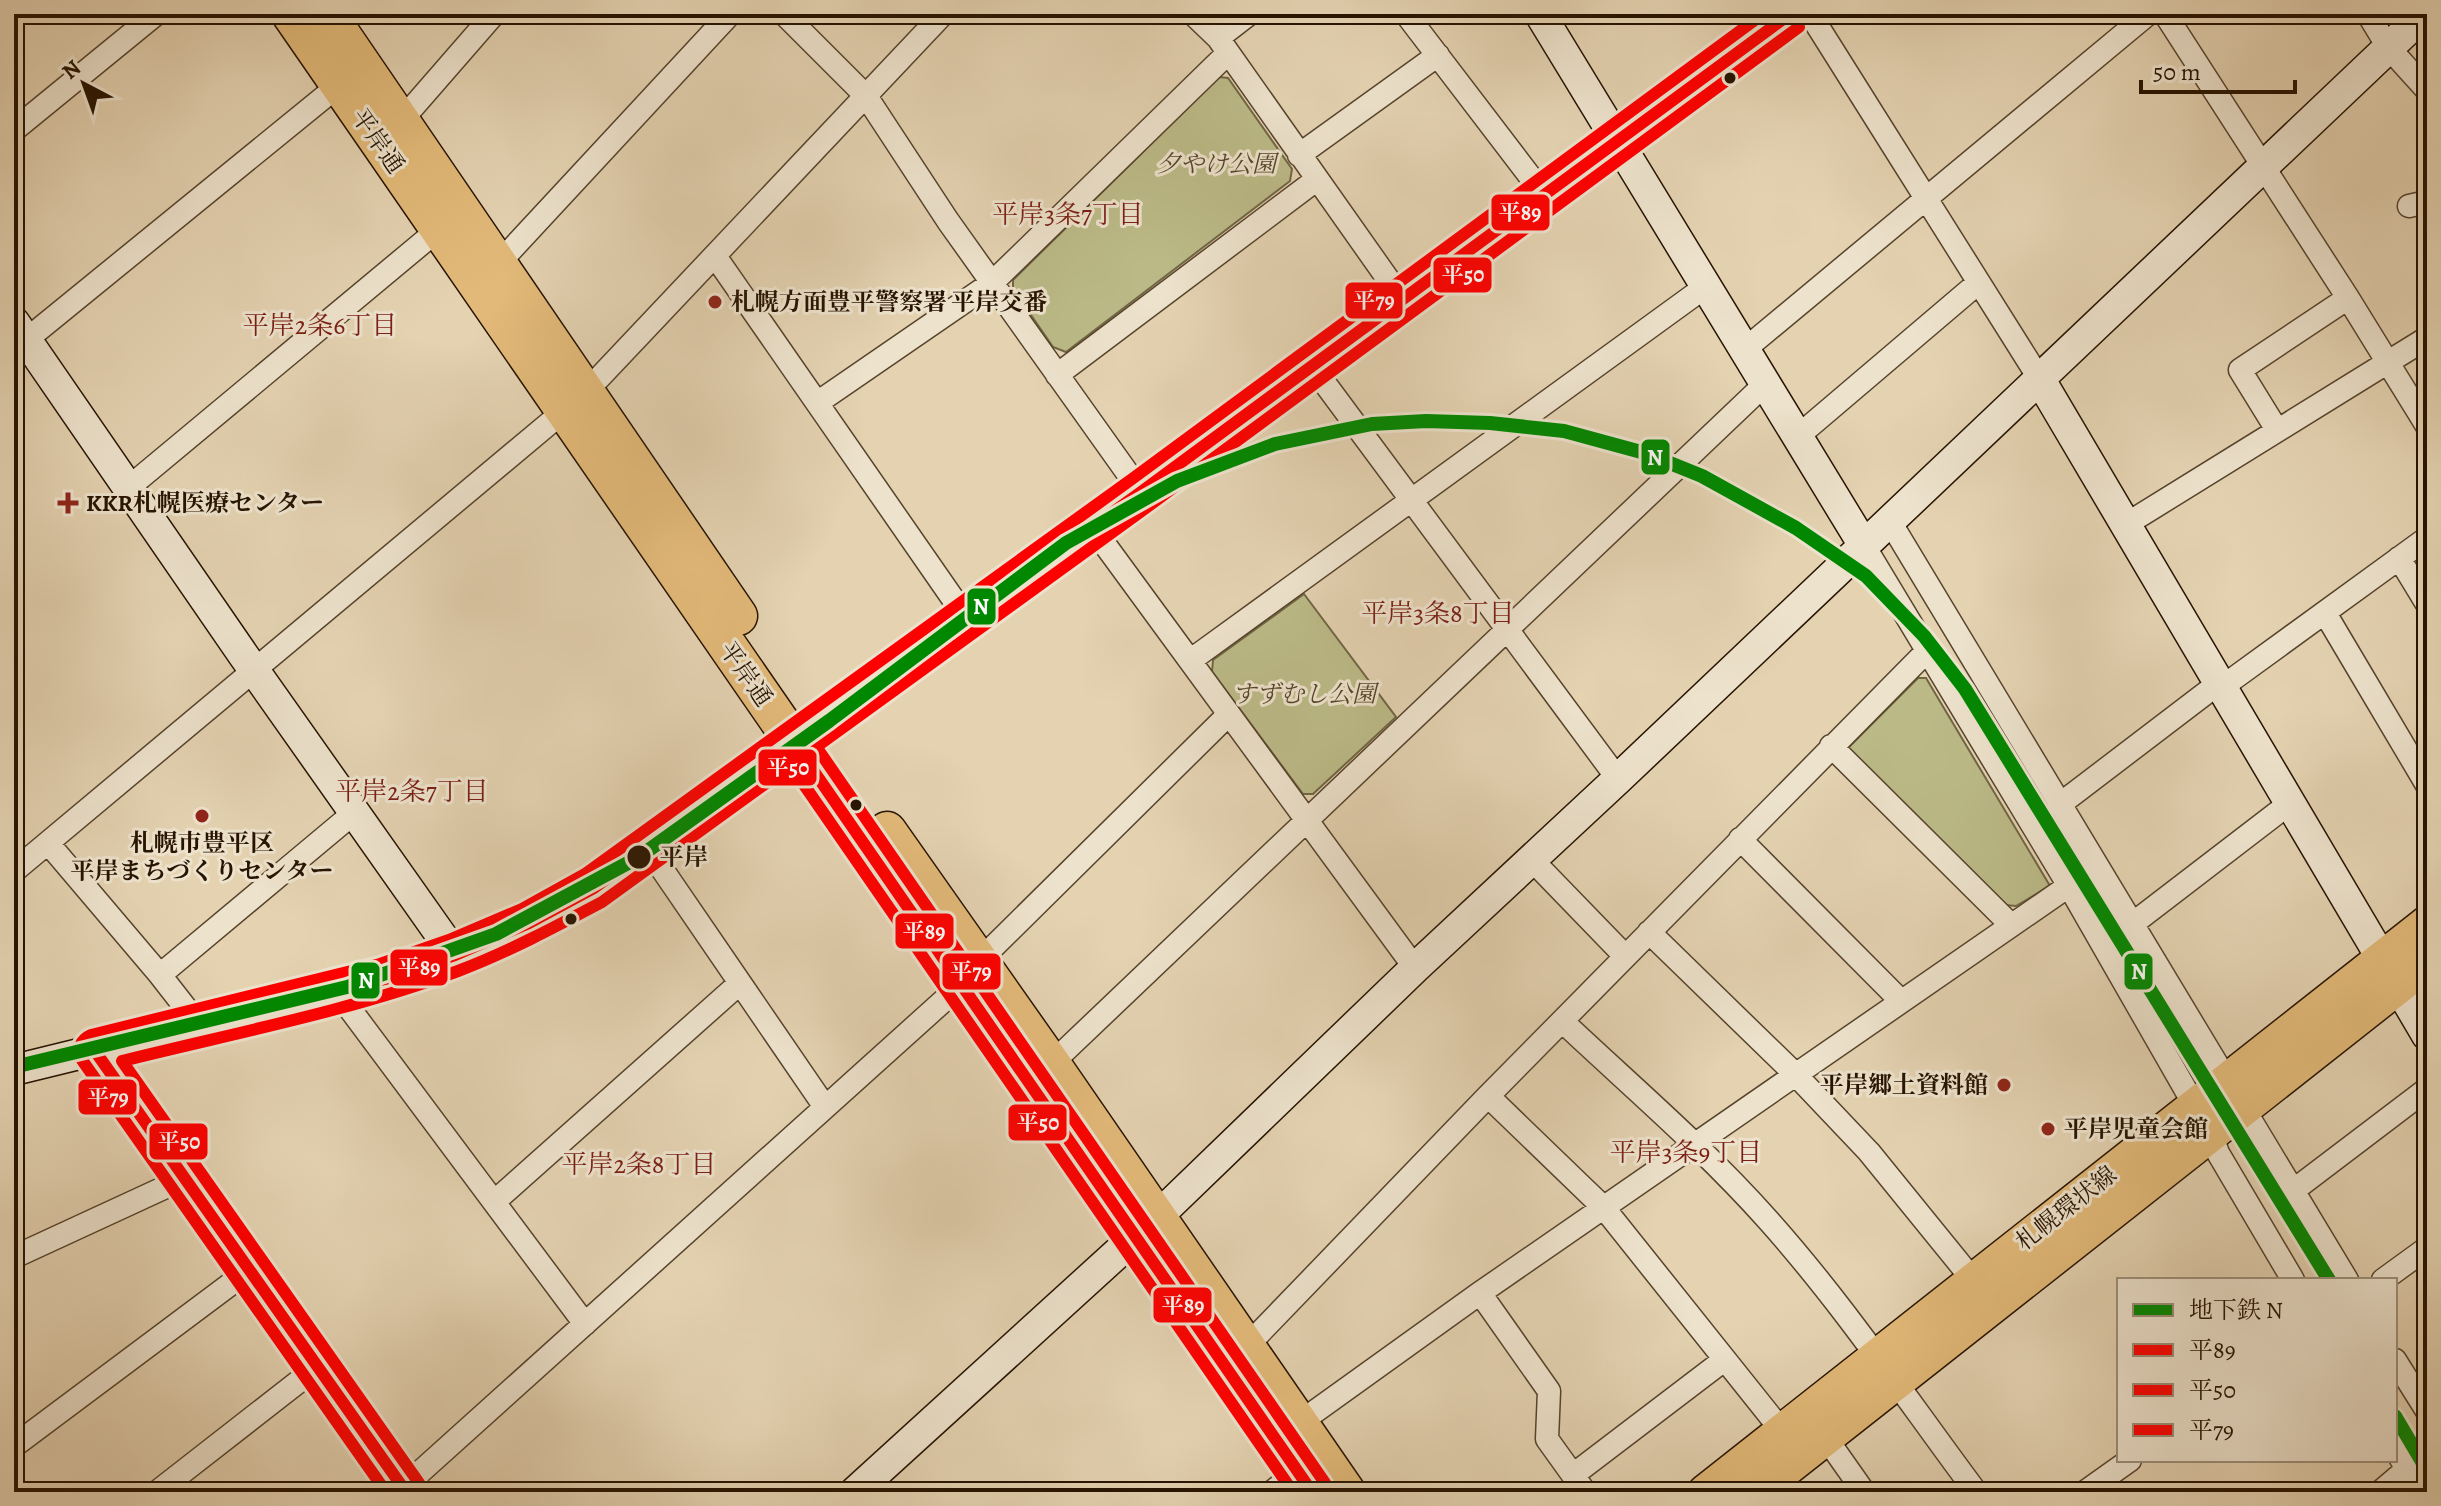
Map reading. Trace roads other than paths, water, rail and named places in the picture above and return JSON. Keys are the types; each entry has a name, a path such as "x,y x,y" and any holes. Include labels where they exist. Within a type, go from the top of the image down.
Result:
{"highway":[{"name":"平岸通","path":"291,14 339,85 387,129 1286,1431"},
{"name":"平岸通","path":"327,14 439,229 486,272"},
{"name":"平岸通","path":"970,973 1051,1064 1145,1226 1246,1347 1286,1431 1300,1477 1346,1492"}],"main road":[{"name":"札幌環状線","path":"1705,1492 1782,1431 1886,1370 2390,973 2427,923"},
{"name":"札幌環状線","path":"2390,973 2427,964"},
{"name":"札幌環状線","path":"1757,1492 1826,1438 1973,1280 2203,1120"}],"street":[{"path":"14,130 156,14"},
{"path":"387,129 494,14"},
{"path":"486,272 730,14"},
{"path":"784,14 866,96 948,221 1141,492"},
{"path":"14,871 574,401 943,14"},
{"path":"1193,14 1222,46 1402,299"},
{"path":"817,403 993,282 1222,46 1249,14"},
{"path":"1406,14 1545,196"},
{"path":"1540,14 2069,886 2203,1120 2218,1153 2292,1278"},
{"path":"14,1070 338,993 455,955 529,923 594,888 1141,492 1790,14"},
{"path":"1810,14 2039,378 2427,1035"},
{"path":"1744,350 2148,14"},
{"path":"2165,14 2427,426"},
{"path":"2368,14 2388,47 2427,90"},
{"path":"855,1492 1145,1226 2424,14"},
{"path":"1299,155 1438,55"},
{"path":"339,85 20,331 455,955"},
{"path":"1057,375 1316,180"},
{"path":"128,488 439,229"},
{"path":"715,256 967,619"},
{"path":"1797,437 1978,283"},
{"path":"1191,660 1705,287"},
{"path":"2277,430 2240,370 2348,298"},
{"path":"2125,525 2427,338"},
{"path":"1312,366 1618,779"},
{"path":"1051,1064 1764,385"},
{"path":"1889,520 2346,1278"},
{"path":"1092,527 1415,968"},
{"path":"2059,805 2220,685 2427,538"},
{"path":"2399,558 2427,604"},
{"path":"2325,613 2427,785"},
{"path":"1246,1347 1488,1096 1928,650"},
{"path":"95,1051 402,1491 970,973 1229,714"},
{"path":"1831,746 2011,925"},
{"path":"2131,925 2290,803"},
{"path":"160,975 355,812"},
{"path":"1740,839 1901,1001"},
{"path":"48,843 199,1025"},
{"path":"649,850 825,1107"},
{"path":"1531,859 1625,956"},
{"path":"1286,1431 2096,867"},
{"path":"1649,932 1795,1074 1869,1152 1973,1280"},
{"path":"494,1202 740,983"},
{"path":"338,993 585,1324"},
{"path":"1562,1021 1694,1145 1768,1221 1886,1370 1976,1492"},
{"path":"2294,1190 2427,1089"},
{"path":"1488,1096 1604,1208 1782,1431"},
{"path":"14,1257 183,1179"},
{"path":"2386,1278 2427,1248"},
{"path":"14,1446 248,1271"},
{"path":"1480,1293 1549,1391 1547,1439 1579,1484 1724,1360"},
{"path":"2397,1363 2425,1405"},
{"path":"157,1492 316,1368"},
{"path":"1826,1438 1864,1492"},
{"path":"2397,1452 2421,1492"},
{"path":"2085,1492 2127,1462"},
{"path":"2380,1492 2407,1469"}],"metro line":[{"name":"N","path":"14,1067 347,987 496,934 639,857 829,721 1066,543 1177,481 1275,444 1372,424 1426,421 1490,423 1564,431 1645,453 1702,476 1796,528 1866,576 1924,636 1965,689 2328,1278"},
{"name":"N","path":"2397,1419 2427,1470"}],"place":[{"name":"札幌方面豊平警察署 平岸交番","path":"715,302"},
{"name":"KKR札幌医療センター","path":"68,503"},
{"name":"札幌市豊平区 平岸まちづくりセンター","path":"202,816"},
{"name":"平岸","path":"639,857"},
{"name":"平岸郷土資料館","path":"2004,1085"},
{"name":"平岸児童会館","path":"2048,1129"}],"district":[{"name":"平岸3条7丁目","path":"1068,214"},
{"name":"平岸2条6丁目","path":"320,325"},
{"name":"平岸3条8丁目","path":"1438,613"},
{"name":"平岸2条7丁目","path":"412,791"},
{"name":"平岸3条9丁目","path":"1686,1152"},
{"name":"平岸2条8丁目","path":"639,1164"}],"park label":[{"name":"夕やけ公園","path":"1216,164"},
{"name":"すずむし公園","path":"1304,694"}]}
